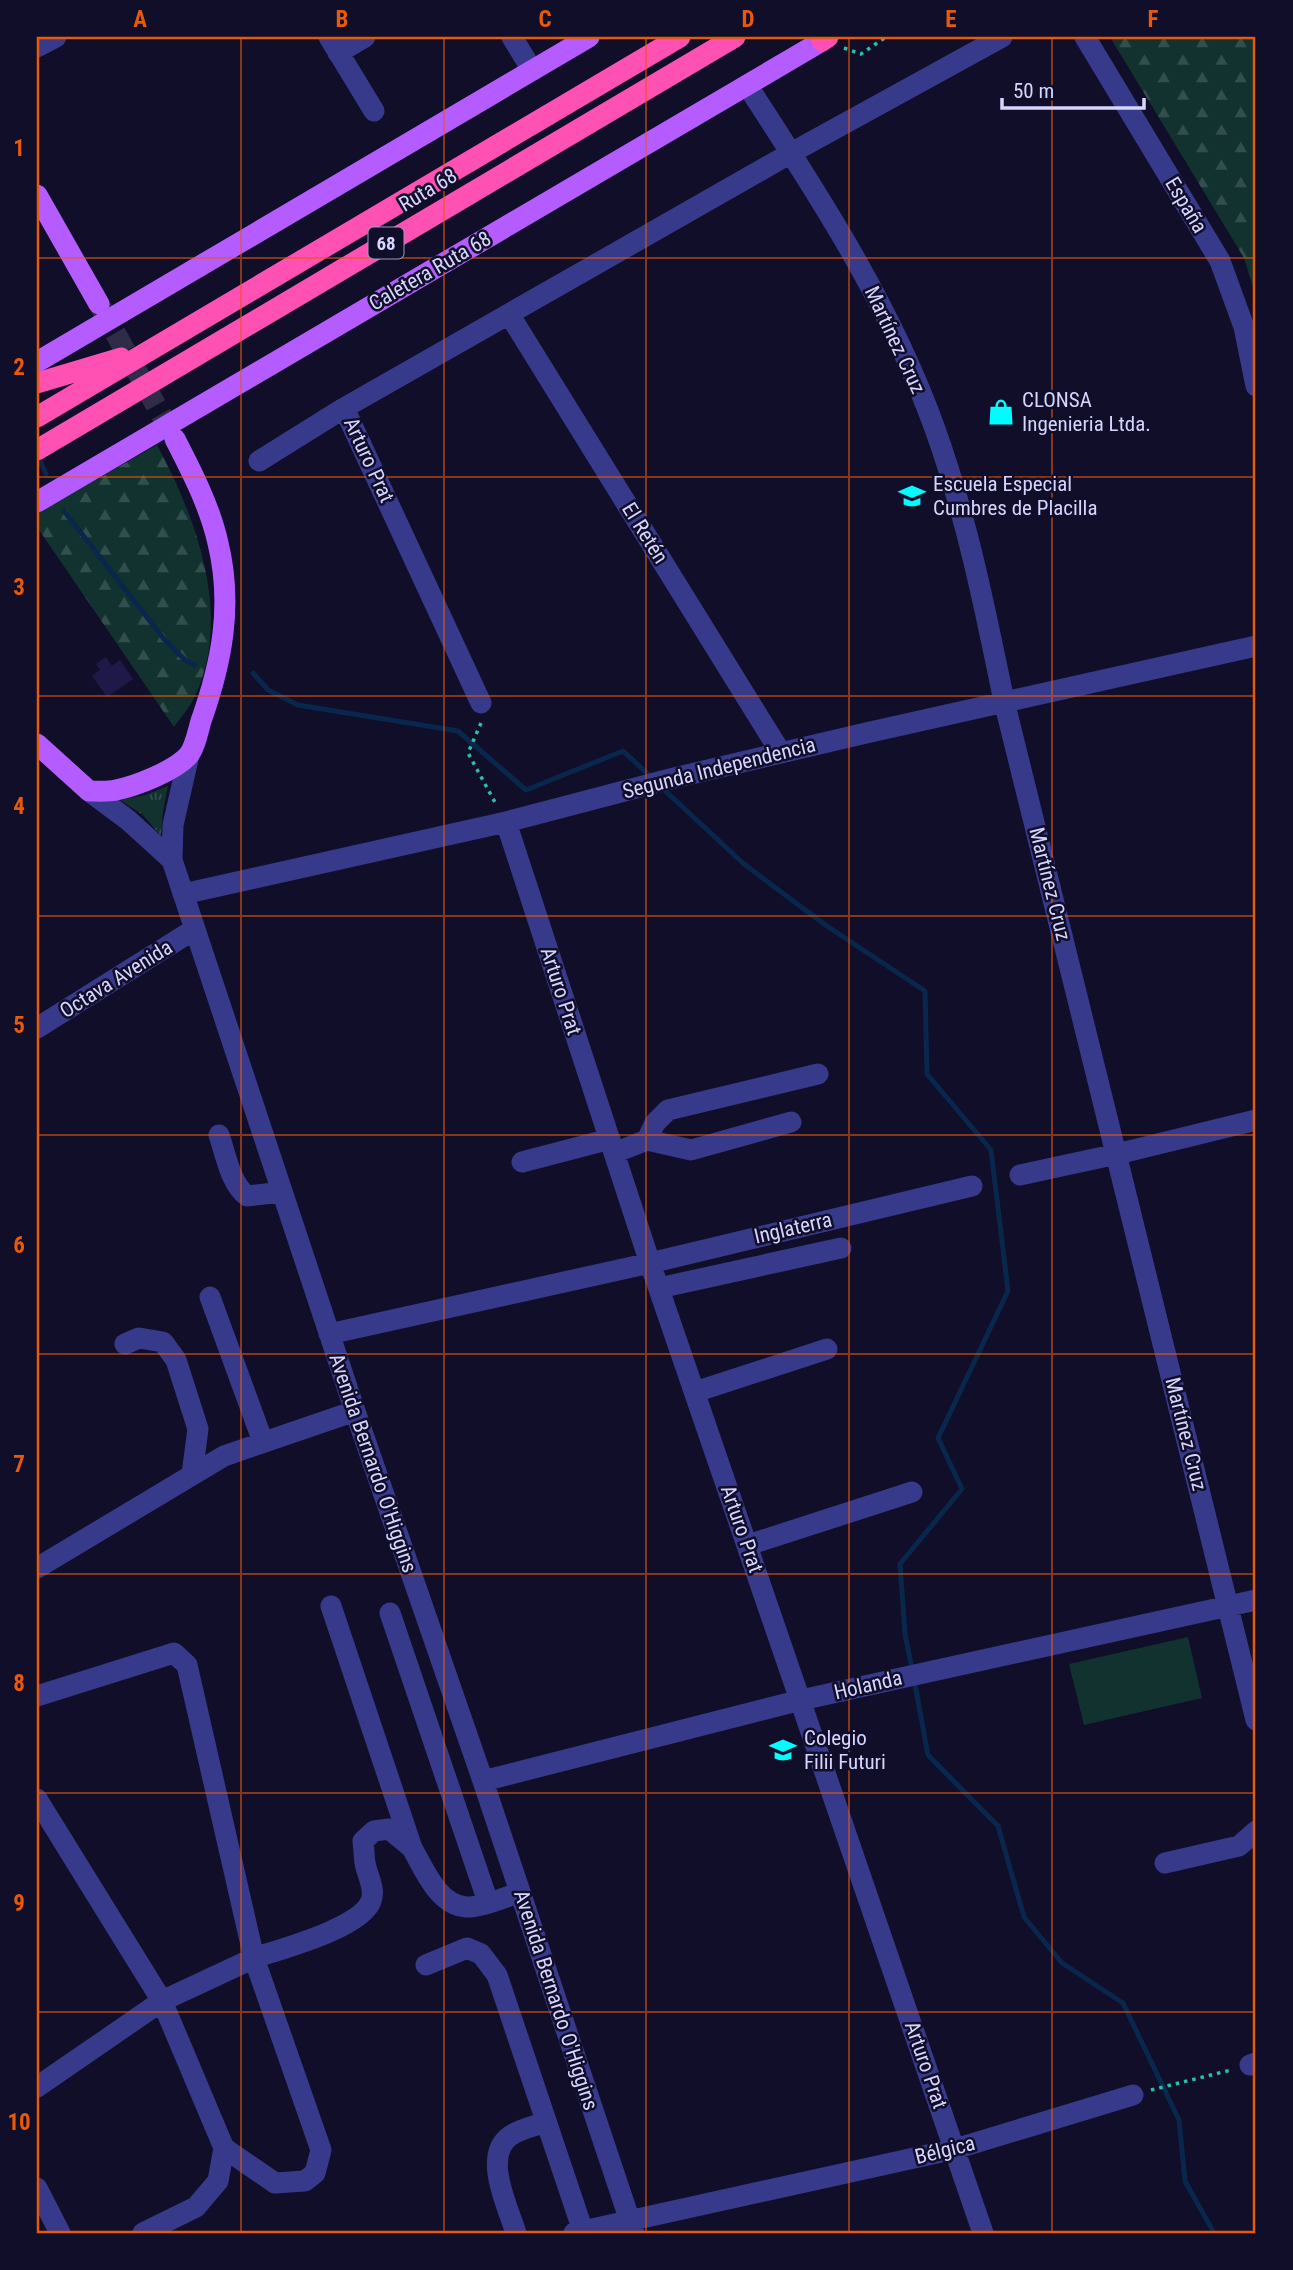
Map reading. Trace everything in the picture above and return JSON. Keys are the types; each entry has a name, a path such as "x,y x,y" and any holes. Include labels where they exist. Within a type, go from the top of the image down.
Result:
{"highway":[{"name":"Ruta 68","path":"37,417 680,37"},
{"name":"Ruta 68","path":"37,450 735,37"},
{"path":"37,383 150,350"}],"main road":[{"path":"37,362 589,37"},
{"name":"Caletera Ruta 68","path":"37,502 825,39"},
{"path":"37,195 99,304"},
{"path":"89,791 113,791 134,785 189,755 216,676 222,649 226,595 218,541 210,515 175,439"},
{"name":"Avenida Bernardo O'Higgins","path":"37,744 89,791"}],"street":[{"path":"37,47 56,37"},
{"path":"365,37 334,45 374,111"},
{"path":"512,37 532,70"},
{"path":"259,461 344,408 791,153 1002,37"},
{"name":"España","path":"1085,37 1220,261 1250,324 1256,386"},
{"name":"Martínez Cruz","path":"747,85 791,153 881,308 915,379 934,427 969,537 1004,701 1256,1720"},
{"name":"El Retén","path":"509,314 780,753"},
{"name":"Arturo Prat","path":"344,408 481,714"},
{"name":"Segunda Independencia","path":"183,894 506,822 674,778 1004,701 1256,646"},
{"path":"172,860 173,825 189,755"},
{"name":"Avenida Bernardo O'Higgins","path":"89,791 128,820 172,860 329,1334 483,1781 632,2227"},
{"name":"Arturo Prat","path":"506,822 650,1263 983,2233"},
{"name":"Octava Avenida","path":"37,1028 195,929"},
{"path":"647,1140 655,1123 668,1110 818,1074"},
{"path":"1020,1175 1256,1120"},
{"path":"522,1162 647,1140 691,1150 791,1122"},
{"path":"219,1135 241,1191 247,1196 282,1192"},
{"name":"Inglaterra","path":"329,1334 650,1263 972,1185"},
{"path":"659,1288 841,1248"},
{"path":"210,1297 262,1442"},
{"path":"125,1344 139,1338 163,1342 176,1360 198,1429 192,1474"},
{"path":"695,1392 827,1349"},
{"path":"37,1568 223,1456 355,1411"},
{"path":"748,1545 912,1492"},
{"name":"Holanda","path":"483,1781 801,1700 1256,1600"},
{"path":"331,1606 412,1848 433,1883 449,1903 467,1907 519,1894"},
{"path":"390,1613 488,1902"},
{"path":"37,1696 174,1653 187,1665 254,1958 321,2150 315,2173 305,2181 275,2183 224,2148 162,2001 37,1799"},
{"path":"37,2087 162,2001 254,1958 337,1930 359,1916 371,1902 372,1891 365,1865 363,1841 374,1832 389,1829 412,1848"},
{"path":"1165,1863 1239,1846 1256,1831"},
{"path":"426,1965 467,1948 481,1954 497,1975 579,2232"},
{"name":"Bélgica","path":"579,2232 632,2227 955,2149 1133,2095"},
{"path":"516,2233 496,2167 499,2147 511,2136 546,2122"},
{"path":"143,2233 196,2207 218,2182 224,2148"},
{"path":"37,2188 60,2233"}],"path":[{"path":"825,39 860,54 886,37"},
{"path":"481,714 468,753 506,822"},
{"path":"1133,2095 1253,2064"}],"green space":[{"path":"1110,37 1256,37 1256,297 1244,258"},
{"path":"157,445 185,503 196,535 210,600 211,633 206,665 193,700 174,727 37,527 37,513"},
{"path":"168,786 161,836 143,815 120,800 145,795"},
{"path":"1188,1637 1202,1698 1084,1725 1069,1664"}],"building":[{"path":"106,657 112,666 120,660 133,679 107,697 92,676 100,670 96,664"}],"waterway":[{"path":"37,454 46,474"},
{"path":"64,511 164,639 185,660 195,665"},
{"path":"253,673 268,690 298,705 458,731 526,790 623,751 651,777"},
{"path":"660,786 744,864 824,924 925,991 927,1074 991,1150 1008,1291 938,1438 962,1489 900,1564 905,1634 912,1669"},
{"path":"914,1679 928,1755 998,1826 1024,1917 1062,1963 1123,2003 1179,2120 1185,2181 1214,2233"}],"tunnel":[{"path":"100,306 175,439"}],"place":[{"name":"CLONSA Ingenieria Ltda.","path":"1001,412"},
{"name":"Escuela Especial Cumbres de Placilla","path":"912,496"},
{"name":"Colegio Filii Futuri","path":"783,1750"}]}
